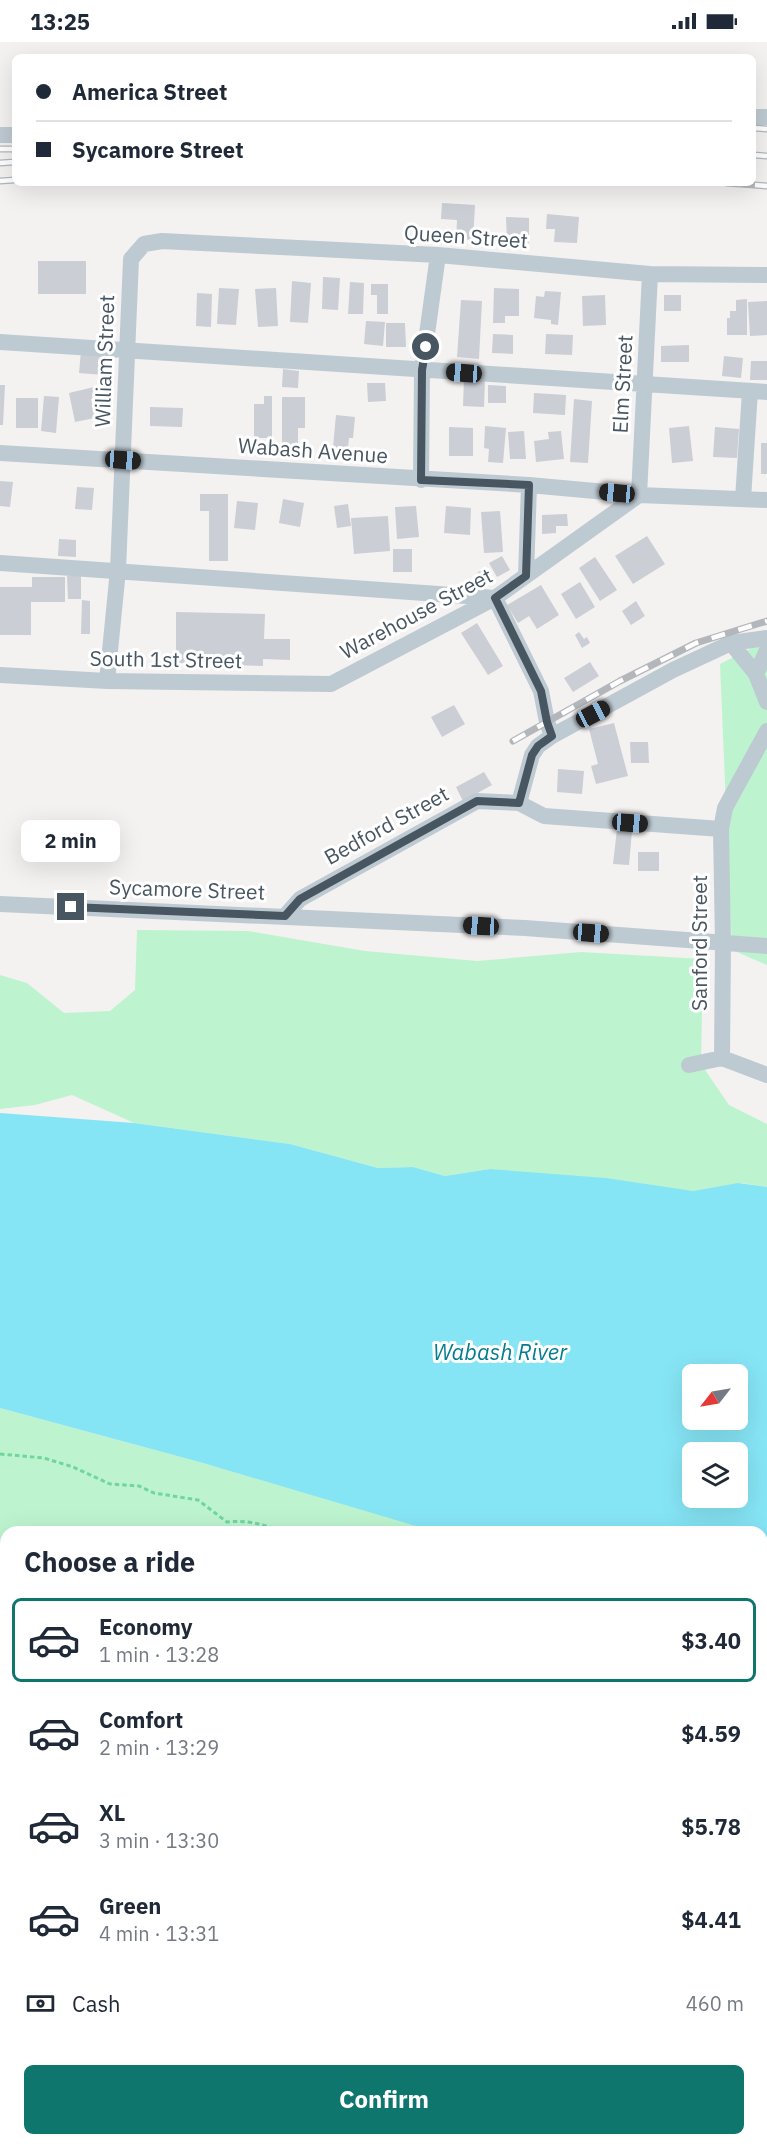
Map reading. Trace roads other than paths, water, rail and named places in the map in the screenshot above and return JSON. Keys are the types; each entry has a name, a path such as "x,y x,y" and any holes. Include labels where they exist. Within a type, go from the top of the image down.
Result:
{"street":[{"name":"Queen Street","path":"162,241 438,255 650,274 767,275"},
{"name":"William Street","path":"106,681 118,570 131,260 144,244 162,241"},
{"path":"421,480 422,370 438,255"},
{"name":"Elm Street","path":"639,495 650,274"},
{"path":"0,342 767,392"},
{"path":"743,500 750,391"},
{"name":"Wabash Avenue","path":"0,453 529,485 639,495 767,500"},
{"path":"526,576 529,485"},
{"name":"Warehouse Street","path":"331,684 495,598 639,495"},
{"path":"0,563 495,598 541,691 552,736"},
{"path":"519,803 532,755 538,746 552,736 673,670 731,643 767,638"},
{"path":"731,643 756,674 767,702"},
{"path":"756,674 767,650"},
{"name":"South 1st Street","path":"0,675 106,681 331,684"},
{"name":"Sanford Street","path":"722,1058 721,829 725,808 767,731"},
{"name":"Bedford Street","path":"285,916 300,899 477,801 519,803 544,816 721,829"},
{"name":"Sycamore Street","path":"0,904 525,928 767,946"},
{"path":"689,1065 722,1058 767,1075"}],"water":[{"name":"Wabash River","path":"0,1113 134,1123 290,1144 378,1168 413,1167 445,1176 490,1169 606,1178 693,1191 738,1183 767,1187 767,1526 416,1526 203,1463 0,1408"}],"railway":[{"path":"756,128 767,129"},
{"path":"0,149 12,149"},
{"path":"756,155 767,156"},
{"path":"0,163 12,162"},
{"path":"0,181 12,180"},
{"path":"756,185 767,186"},
{"path":"513,741 620,681 696,643 767,621"}]}
